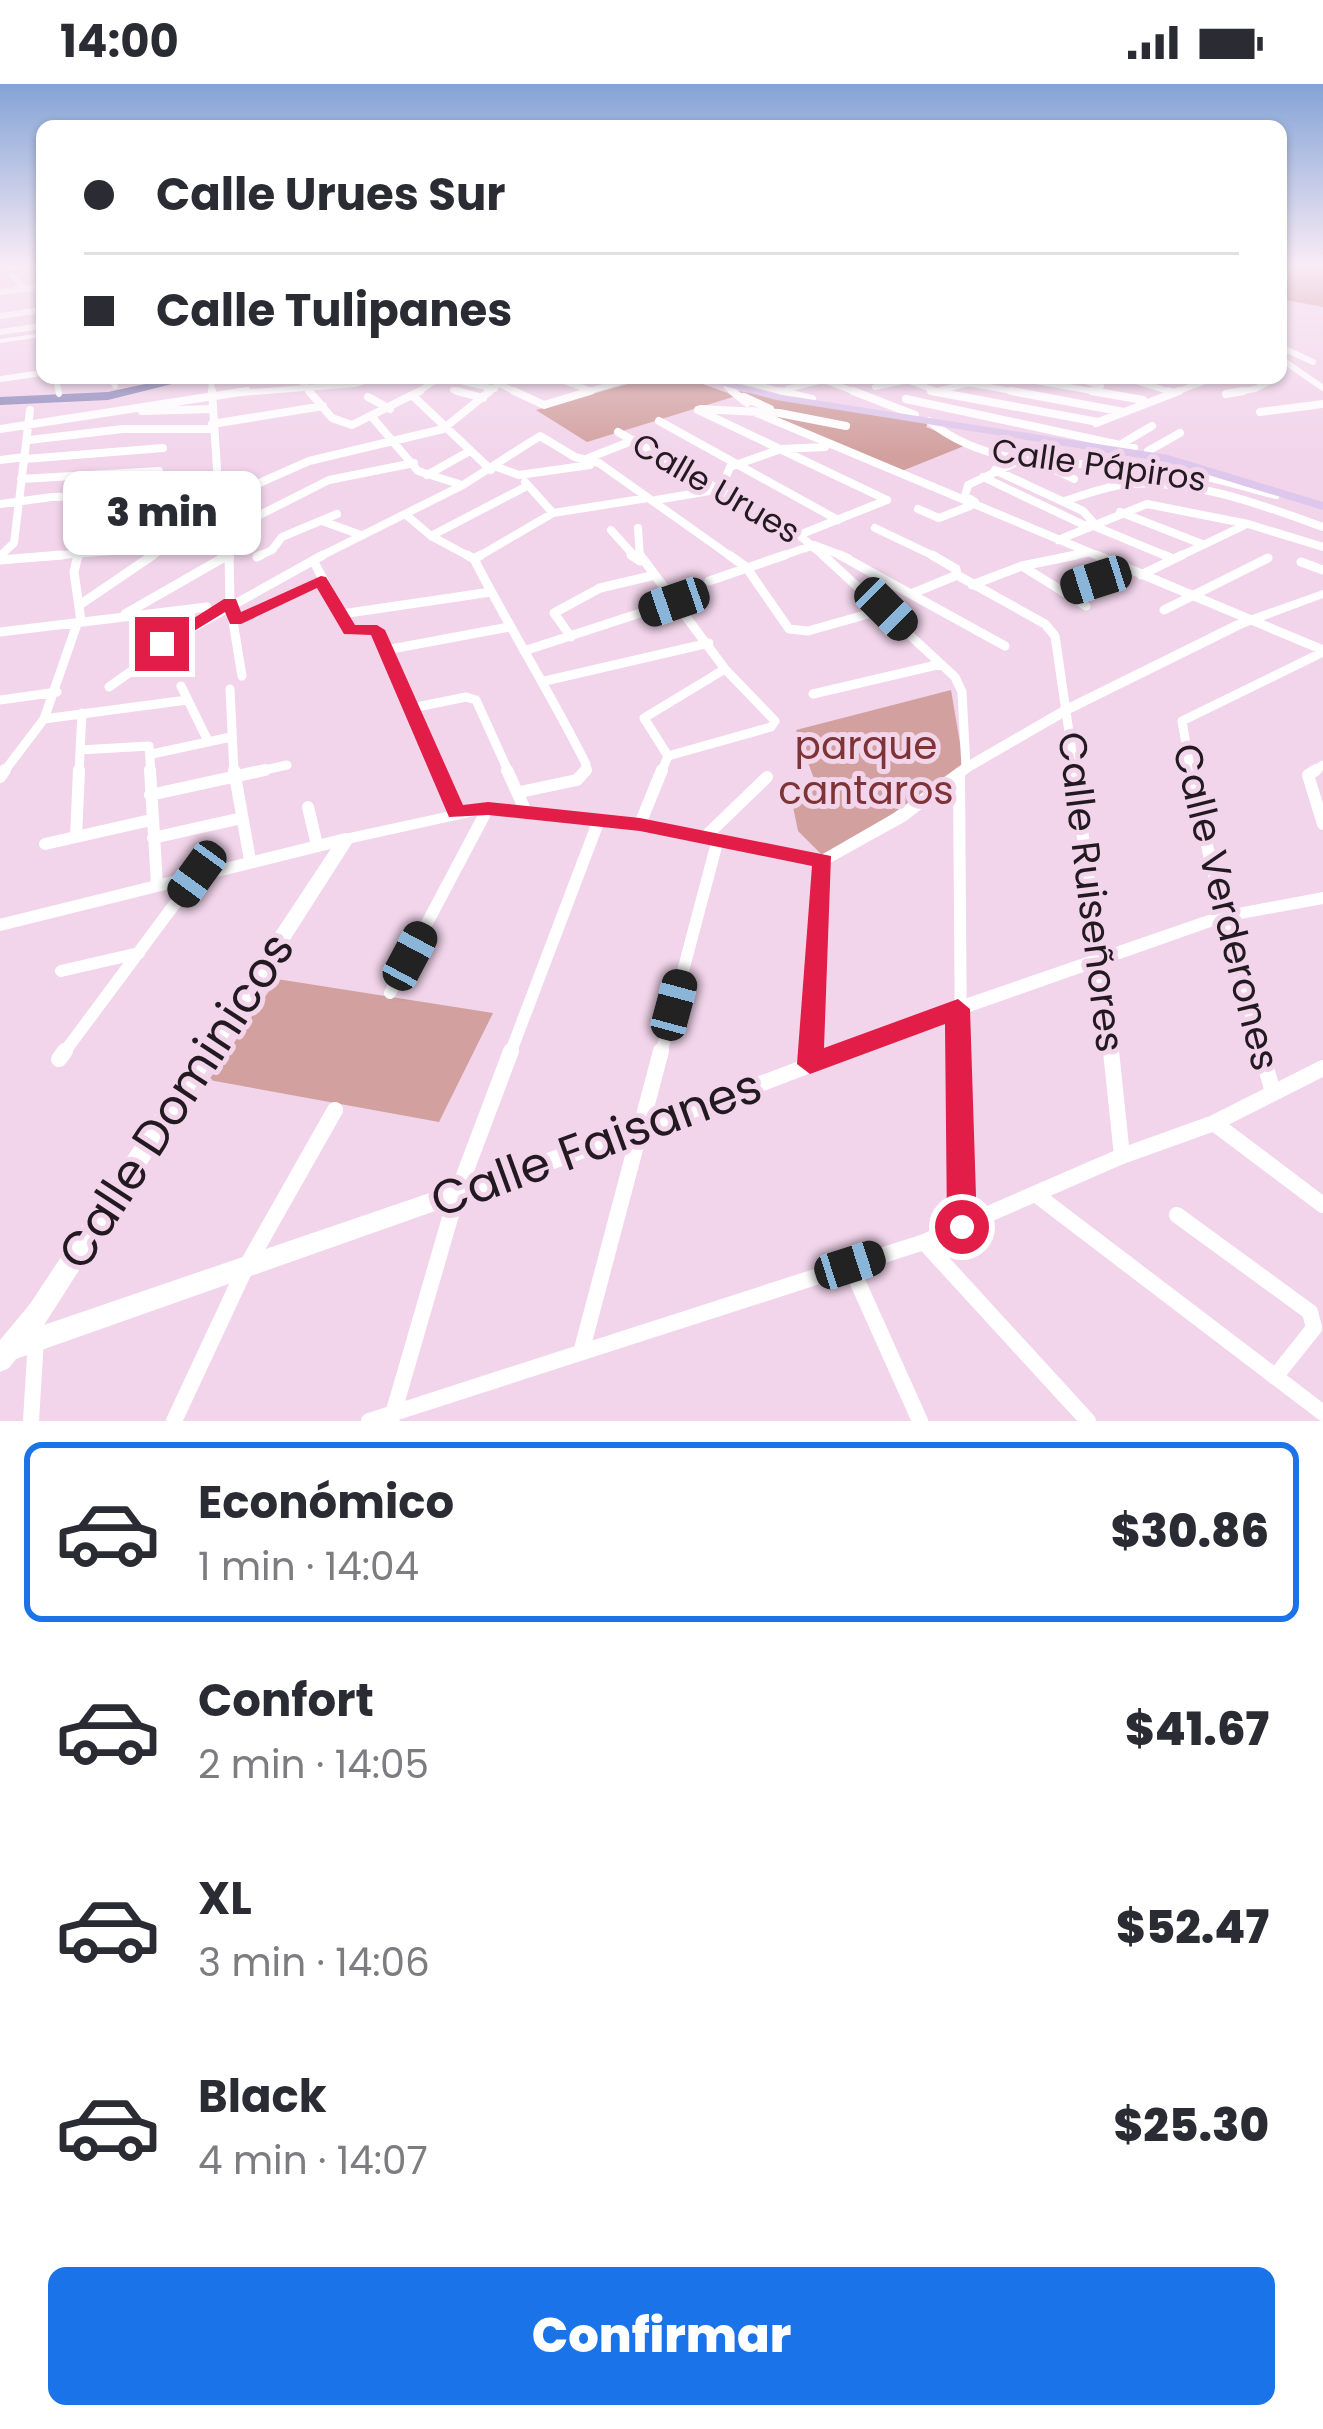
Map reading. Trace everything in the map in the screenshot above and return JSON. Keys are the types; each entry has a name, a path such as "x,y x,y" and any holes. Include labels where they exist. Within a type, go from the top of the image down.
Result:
{"main road":[{"path":"738,384 929,421 1215,467 1323,506"},
{"path":"742,384 812,399 1135,447 1323,496"}],"street":[{"path":"0,341 36,338"},
{"path":"1287,350 1313,362"},
{"path":"1287,364 1323,388"},
{"path":"4,392 1,377 36,374"},
{"path":"1287,378 1306,379"},
{"path":"57,384 59,394"},
{"path":"211,384 230,602 242,676"},
{"path":"0,429 294,384"},
{"path":"304,384 339,423 350,426 390,409 430,384"},
{"path":"0,504 154,493 219,497 301,464 443,429 500,384 544,405 614,384"},
{"path":"572,384 592,391"},
{"path":"730,384 752,411 1323,651"},
{"path":"742,384 812,399"},
{"path":"784,390 807,384"},
{"path":"839,384 914,415"},
{"path":"919,384 932,392 1098,422"},
{"path":"964,384 906,400 974,420 1135,447 1180,433"},
{"path":"973,384 1124,412"},
{"path":"1052,384 1147,401"},
{"path":"1095,384 1147,401"},
{"path":"1145,384 1174,393"},
{"path":"1071,434 1198,384"},
{"path":"1226,394 1267,384"},
{"path":"1263,386 1280,393"},
{"path":"260,388 267,415"},
{"path":"453,390 483,398"},
{"path":"413,396 468,452 494,469 519,475 599,464"},
{"path":"368,397 390,409"},
{"path":"744,397 779,413"},
{"path":"29,440 212,427 323,406"},
{"path":"1260,412 1309,406 1323,409"},
{"path":"30,410 27,422 31,424"},
{"path":"105,410 211,410"},
{"path":"800,535 887,500 698,410 779,413 845,426"},
{"path":"372,417 427,475 463,485"},
{"path":"659,421 838,520"},
{"name":"Calle Pápiros","path":"929,421 941,432 976,447 1022,459 1166,470 1280,493"},
{"path":"2,557 14,543 31,424"},
{"path":"1135,447 1152,426"},
{"name":"Calle Urues","path":"618,432 814,545 886,609 962,692 958,1009 962,1227"},
{"path":"109,687 162,644 230,602 494,469 540,436 599,464 746,567 789,629 798,632 886,609"},
{"path":"583,460 634,440"},
{"path":"0,460 164,446 154,493"},
{"path":"474,560 553,513 721,489 725,473 740,462 781,449 833,446"},
{"path":"427,475 468,452"},
{"path":"999,515 965,496 968,485 1022,459"},
{"path":"1035,461 1074,479"},
{"path":"2,557 166,546 225,537 329,480 415,463"},
{"path":"995,470 1064,502 1089,524"},
{"path":"21,479 159,471"},
{"path":"519,475 553,513"},
{"path":"983,477 1173,559"},
{"path":"1064,502 1117,485 1139,484 1260,504 1323,527"},
{"path":"431,536 527,486"},
{"path":"1260,504 1280,493"},
{"path":"133,547 142,494"},
{"path":"0,777 44,719 57,692 79,622 74,572 94,495"},
{"path":"1058,540 1120,512 1154,504 1248,524 1323,547"},
{"path":"917,509 939,518 972,506"},
{"path":"1120,512 1202,544"},
{"path":"257,557 272,550 282,537 337,514"},
{"path":"405,514 431,536 474,560 509,627 545,681 586,764 585,776 577,780 520,792"},
{"path":"322,520 361,535"},
{"path":"1141,575 1248,524"},
{"path":"638,528 640,560"},
{"path":"875,528 946,562 972,585 1022,566 1089,553"},
{"path":"611,530 776,724 668,756"},
{"path":"710,581 814,545"},
{"name":"Calle Urues","path":"814,545 848,558 1005,646"},
{"path":"80,604 166,546"},
{"path":"122,615 228,554"},
{"path":"1164,610 1268,558"},
{"path":"314,562 352,632 377,630 456,812"},
{"path":"1301,562 1323,569"},
{"path":"1022,566 1086,606"},
{"path":"910,594 957,575"},
{"path":"572,637 554,616 557,610 600,588 651,576"},
{"path":"1062,591 1096,580 1111,586"},
{"path":"236,620 321,581"},
{"path":"0,925 250,860 488,808 640,824 823,861 900,817 962,771 1068,710 1323,583"},
{"name":"Calle Ruiseñores","path":"972,585 1052,629 1068,710 1102,960 1122,1156"},
{"path":"342,614 490,592"},
{"path":"1244,621 1323,594"},
{"path":"524,651 674,602"},
{"path":"0,632 207,608"},
{"path":"386,650 509,627"},
{"path":"545,681 709,643"},
{"name":"Calle Verderones","path":"1273,1092 1223,916 1182,721 1323,651"},
{"path":"813,694 941,664"},
{"path":"668,756 644,718 725,669"},
{"path":"181,686 208,741"},
{"path":"230,689 234,776 250,860"},
{"path":"0,700 57,692"},
{"path":"44,719 187,700"},
{"path":"412,708 476,700 526,812"},
{"path":"76,837 82,713"},
{"path":"152,754 231,736"},
{"path":"80,750 145,743 152,754 157,884"},
{"path":"640,824 668,756"},
{"path":"150,795 287,765"},
{"path":"1323,765 1308,775 1323,824"},
{"path":"582,1349 641,1130 711,838 767,778"},
{"path":"308,807 317,845"},
{"path":"390,992 488,808"},
{"path":"153,838 242,818"},
{"path":"45,844 152,820"},
{"path":"390,1417 458,1194 599,820"},
{"name":"Calle Dominicos","path":"4,1355 39,1312 346,839"},
{"path":"810,1064 823,861"},
{"path":"59,1059 197,874"},
{"name":"Calle Faisanes","path":"4,1355 641,1130 958,1009 1223,916 1323,898"},
{"path":"62,971 139,953"},
{"path":"368,1421 924,1242 1122,1156 1214,1123 1323,1068"},
{"path":"174,1421 245,1269 334,1110"},
{"path":"1214,1123 1323,1205"},
{"path":"1038,1196 1323,1413"},
{"path":"1177,1215 1315,1320 1314,1328 1275,1377"},
{"path":"924,1242 1088,1421"},
{"path":"850,1265 920,1421"},
{"path":"31,1421 39,1312"}],"green space":[{"path":"628,384 703,384 736,396 587,442 536,410"},
{"path":"738,391 929,421 926,427 969,444 897,473 758,411 775,412"},
{"name":"parque cantaros","path":"951,690 964,767 825,858 798,831 792,802 817,787 796,730"},
{"path":"277,979 493,1013 439,1122 209,1080"}],"waterway":[{"path":"0,401 108,396 163,384"}],"route":[{"path":"162,644 230,602 236,620 321,581 350,631 377,630 456,812 488,808 640,824 823,861 810,1064 958,1009 962,1227"}]}
